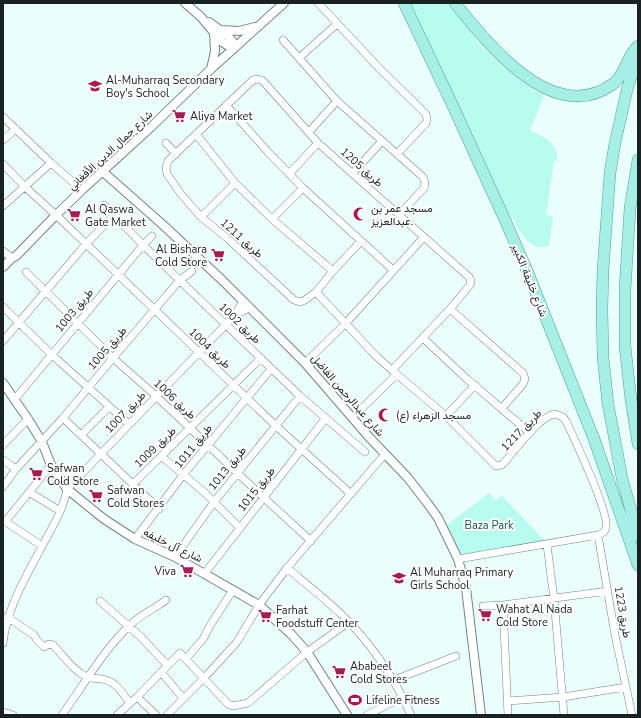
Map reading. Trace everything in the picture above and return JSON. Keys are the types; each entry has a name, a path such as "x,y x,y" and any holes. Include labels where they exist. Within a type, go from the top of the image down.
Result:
{"main road":[{"name":"شارع خليفة الكبير","path":"404,3 458,116 525,267 594,439 638,565"},
{"path":"455,3 486,42 505,60 535,82 564,95 587,95 609,86 620,76 632,53 638,46"},
{"path":"638,55 615,143 602,270 603,356 608,404 622,478 638,536"},
{"path":"638,160 634,209 627,242 625,290 625,346 638,444"}],"street":[{"path":"185,3 217,31 222,42 234,47"},
{"name":"شارع جمال الدين الأفغاني","path":"3,268 16,251 46,220 56,215 151,127 234,47 284,3"},
{"path":"318,3 380,69 426,114 428,119 426,123 397,154"},
{"path":"299,58 337,24"},
{"path":"217,31 239,31 258,26"},
{"path":"211,69 217,31"},
{"path":"283,40 337,101 423,178 425,182 424,188 398,215"},
{"name":"طريق 1205","path":"166,168 168,161 253,80 258,79 263,81 318,143 470,279 470,285 450,309 357,413"},
{"path":"309,132 337,101"},
{"path":"226,105 303,188 393,270"},
{"path":"3,117 16,128 51,164 75,184"},
{"path":"3,140 16,128"},
{"path":"196,134 234,184 272,219 333,271"},
{"path":"352,174 382,141"},
{"path":"289,174 318,143"},
{"path":"166,144 176,154"},
{"name":"طريق 1004","path":"3,164 24,186 233,386 351,494"},
{"path":"3,206 24,186 51,164"},
{"name":"طريق 1211","path":"166,168 167,174 181,194 201,217 227,238 294,300 300,302 316,292 361,241"},
{"name":"شارع عبدالرحمن الفاضل","path":"102,172 162,224 243,301 305,363 404,474 438,518 458,559 466,588 481,715"},
{"path":"201,217 234,184"},
{"path":"272,219 303,188"},
{"name":"طريق 1002","path":"104,205 179,281 226,324 324,419 365,452"},
{"path":"3,341 86,244 120,209"},
{"name":"طريق 1003","path":"15,399 77,323 152,236"},
{"path":"305,363 345,324 423,238"},
{"path":"3,250 12,258"},
{"name":"طريق 1005","path":"3,487 16,469 63,418 179,281 192,271"},
{"name":"طريق 1006","path":"26,272 113,358 156,396 310,541"},
{"path":"316,292 345,324"},
{"name":"طريق 1007","path":"67,489 128,424 234,316 243,301"},
{"path":"3,308 128,424"},
{"name":"طريق 1007","path":"234,316 249,308"},
{"path":"450,309 523,374 525,379 523,384 502,408"},
{"name":"طريق 1217","path":"345,324 376,356 446,416 496,466 502,465 540,422 552,414 559,415 566,420 600,503 607,526 603,532 598,535"},
{"path":"423,338 530,433"},
{"name":"طريق 1009","path":"133,484 261,358"},
{"name":"طريق 1011","path":"135,539 183,475 272,369"},
{"name":"شارع آل خليفه","path":"3,384 28,419 42,442 51,465 67,489 104,520 135,539 175,557 260,605 291,634 307,652 347,715"},
{"path":"446,416 475,385"},
{"name":"طريق 1013","path":"175,557 214,502 300,396"},
{"path":"81,436 109,407"},
{"path":"63,418 159,509"},
{"path":"3,445 28,419"},
{"name":"طريق 1015","path":"205,574 324,419"},
{"path":"166,715 204,678 237,642 260,605 287,568 385,454"},
{"path":"161,456 214,502 240,528"},
{"path":"3,460 16,469"},
{"path":"42,546 4,521 51,465"},
{"path":"3,643 6,614 60,512 67,489"},
{"path":"29,492 60,512"},
{"path":"458,559 598,535"},
{"name":"طريق 1223","path":"598,535 632,715"},
{"path":"547,544 554,599 564,715"},
{"path":"287,568 328,602 349,622 374,650 394,680 411,715"},
{"path":"186,659 203,639 233,590"},
{"path":"483,606 554,599 608,591"},
{"path":"62,715 96,666 128,626 166,600"},
{"path":"100,601 141,637 167,665"},
{"path":"503,605 508,715"},
{"path":"6,614 34,635 44,647 49,644 53,645 73,668 89,678 103,679 113,682 130,703"},
{"path":"117,715 180,653 228,704 233,706 248,703 307,652 349,622"},
{"path":"394,680 456,656"},
{"path":"161,672 183,698"},
{"path":"508,702 563,697 626,687"},
{"path":"137,697 156,715"},
{"path":"367,715 403,697"},
{"path":"3,712 13,715"}],"green space":[{"path":"409,3 449,3 477,41 492,57 517,78 544,96 530,130 550,141 556,150 557,155 557,161 554,161 546,215 553,217 549,246 542,247 530,243 518,228 512,216 510,217"},
{"name":"Baza Park","path":"489,493 497,501 501,495 546,542 465,554 460,552 447,525"}],"place":[{"name":"Al-Muharraq Secondary Boy's School","path":"95,86"},
{"name":"Aliya Market","path":"179,116"},
{"name":"مسجد عمر بن عبدالعزيز.","path":"360,214"},
{"name":"Al Qaswa Gate Market","path":"74,215"},
{"name":"Al Bishara Cold Store","path":"218,255"},
{"name":"مسجد الزهراء (ع)","path":"385,415"},
{"name":"Safwan Cold Store","path":"36,474"},
{"name":"Safwan Cold Stores","path":"96,496"},
{"name":"Viva","path":"187,571"},
{"name":"Al Muharraq Primary Girls School","path":"399,578"},
{"name":"Wahat Al Nada Cold Store","path":"485,615"},
{"name":"Farhat Foodstuff Center","path":"265,616"},
{"name":"Ababeel Cold Stores","path":"339,672"},
{"name":"Lifeline Fitness","path":"355,700"}]}
